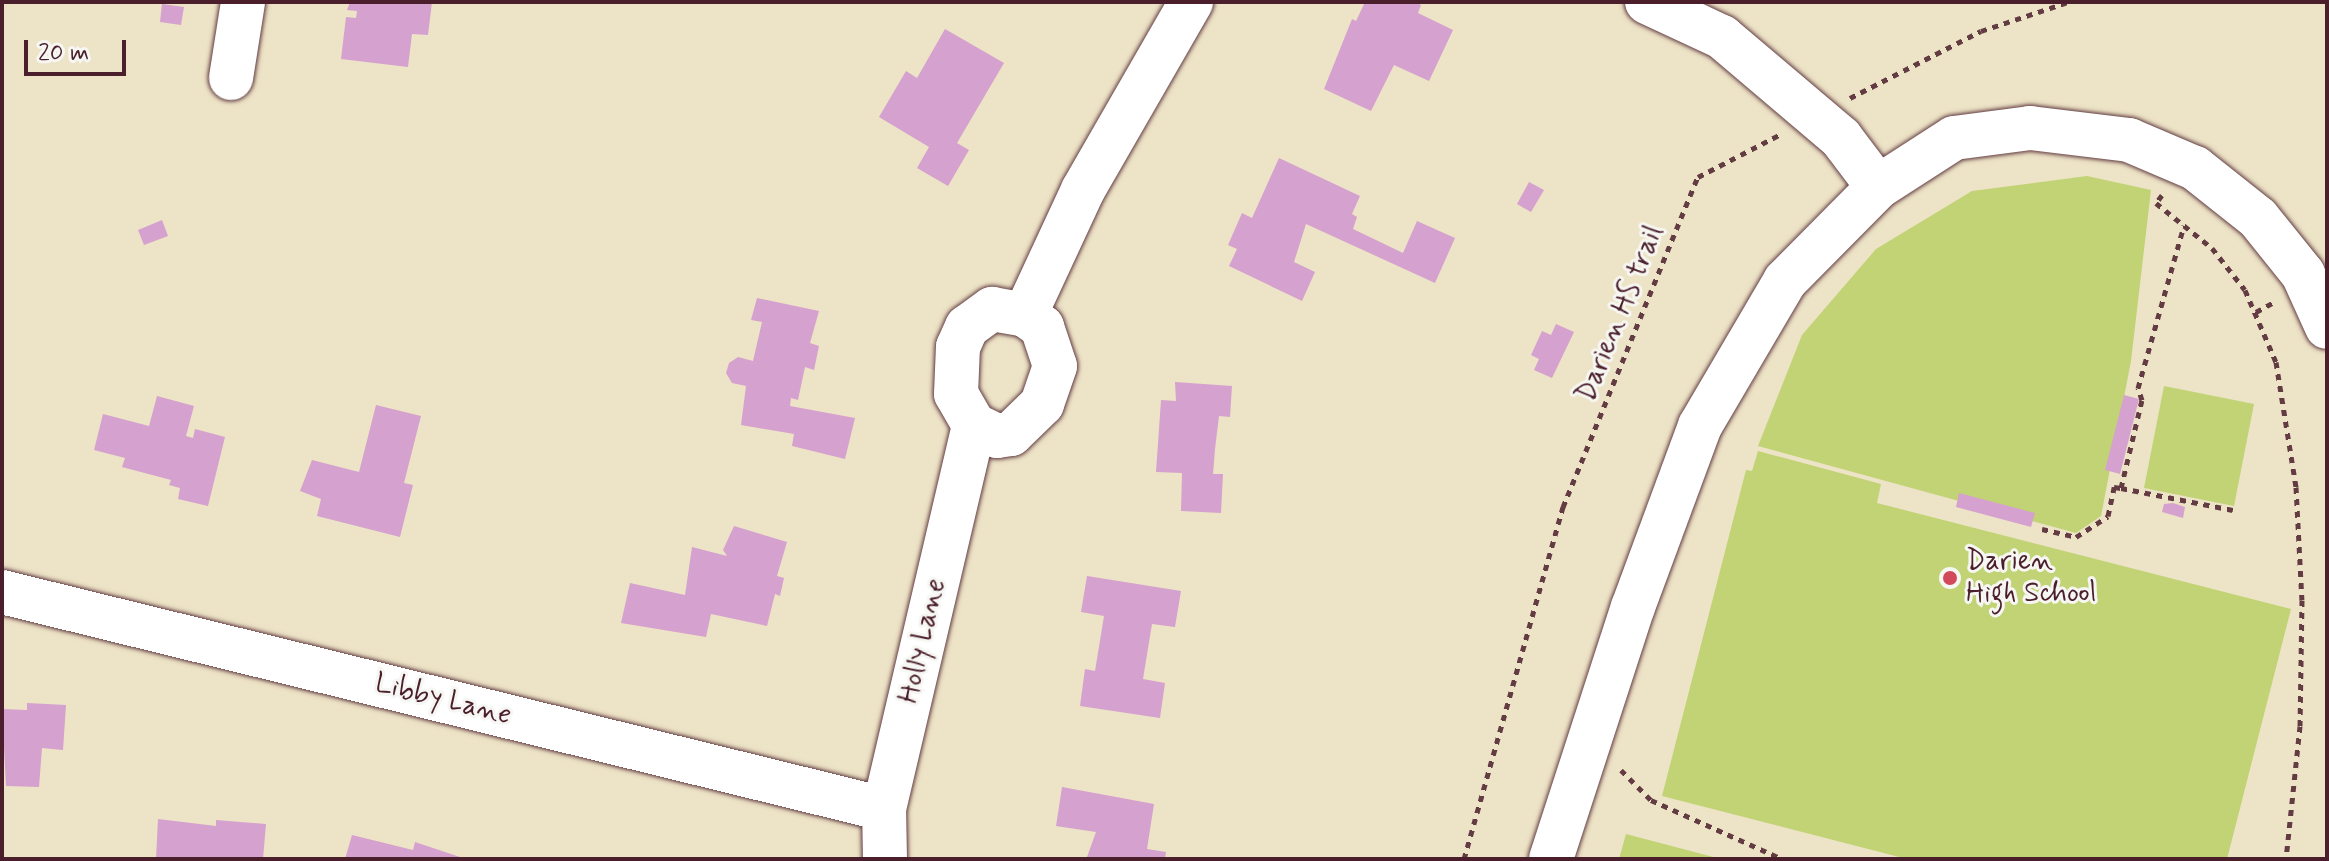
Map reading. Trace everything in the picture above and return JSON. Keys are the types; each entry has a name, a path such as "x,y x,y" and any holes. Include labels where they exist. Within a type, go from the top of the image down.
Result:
{"street":[{"path":"231,78 243,2"},
{"path":"1025,315 1083,190 1191,2"},
{"path":"1647,2 1722,37 1841,138 1878,187"},
{"path":"1551,859 1633,607 1700,426 1785,281 1878,187 1954,138 2030,128 2129,140 2195,168 2258,218 2303,274 2327,327"},
{"path":"992,309 1025,315 1042,327 1055,366 1042,404 1011,434 997,436 974,425 956,394 958,347 980,314 992,309"},
{"name":"Holly Lane","path":"885,859 884,809 974,425"},
{"name":"Libby Lane","path":"2,592 884,809"}],"path":[{"name":"Darien HS trail","path":"1464,859 1563,507 1698,177 1981,31 2068,2"},
{"path":"2152,183 2166,190 2156,203 2212,248 2245,290 2276,362 2286,422 2302,600 2300,726 2286,859"},
{"path":"2121,488 2142,400 2138,388 2184,225"},
{"path":"2042,529 2076,537 2108,516 2114,487 2233,510"},
{"path":"1611,761 1651,800 1782,859"}],"green space":[{"path":"2087,176 2151,190 2131,361 2101,516 2076,533 1758,446 1802,335 1876,249 1972,191"},
{"path":"2164,386 2254,404 2234,506 2144,488"},
{"path":"1758,451 1881,484 1877,503 2291,609 2227,859 1907,859 1662,796 1746,470 1752,471"},
{"path":"1626,834 1721,859 1619,859"}],"building":[{"path":"350,2 432,2 428,35 412,34 408,67 341,59 346,17 356,18 357,11 347,10"},
{"path":"1365,2 1416,2 1421,5 1418,13 1453,30 1429,81 1394,65 1371,111 1324,89 1352,19 1356,21"},
{"path":"162,4 184,7 181,25 160,22"},
{"path":"945,29 1004,63 957,143 969,150 948,186 917,168 929,147 879,117 906,71 917,78"},
{"path":"1279,158 1360,196 1352,214 1357,217 1353,229 1403,253 1417,221 1455,238 1435,283 1306,224 1294,262 1315,272 1302,301 1229,266 1237,249 1228,245 1242,213 1252,218"},
{"path":"1529,182 1544,190 1531,212 1517,204"},
{"path":"162,220 168,236 144,245 138,230"},
{"path":"757,298 819,311 810,343 819,346 814,370 805,367 798,400 791,398 790,406 855,418 845,459 792,446 794,434 741,425 746,386 732,383 726,373 729,363 738,357 753,361 762,322 751,320"},
{"path":"1556,324 1574,332 1552,378 1534,370 1539,359 1531,355 1542,331 1551,335"},
{"path":"1175,382 1232,386 1230,417 1219,416 1215,449 1213,474 1223,474 1221,513 1181,511 1182,473 1156,472 1161,400 1176,401"},
{"path":"2124,395 2139,399 2120,474 2105,470"},
{"path":"157,396 194,406 186,436 193,438 195,429 225,437 208,506 178,499 180,488 169,485 171,480 122,467 125,458 94,450 103,414 149,426"},
{"path":"376,405 421,416 404,483 413,485 400,537 317,516 321,499 300,491 312,460 359,472"},
{"path":"1959,493 2035,513 2031,527 1956,507"},
{"path":"2164,504 2185,507 2183,518 2162,512"},
{"path":"734,526 787,542 777,576 784,578 780,596 775,594 767,626 711,614 706,637 621,623 630,583 685,595 692,547 727,556 723,550"},
{"path":"1087,576 1181,591 1175,627 1152,624 1143,679 1165,683 1160,718 1080,706 1085,669 1095,671 1104,616 1081,612"},
{"path":"27,703 66,705 63,750 42,748 39,787 6,786 2,709 27,710"},
{"path":"1062,787 1154,804 1147,849 1166,852 1165,859 1087,857 1096,832 1056,826"},
{"path":"158,819 216,826 216,820 266,824 263,859 156,859"},
{"path":"352,835 413,850 415,842 466,859 345,859"}],"place":[{"name":"Darien High School","path":"1950,578"}]}
